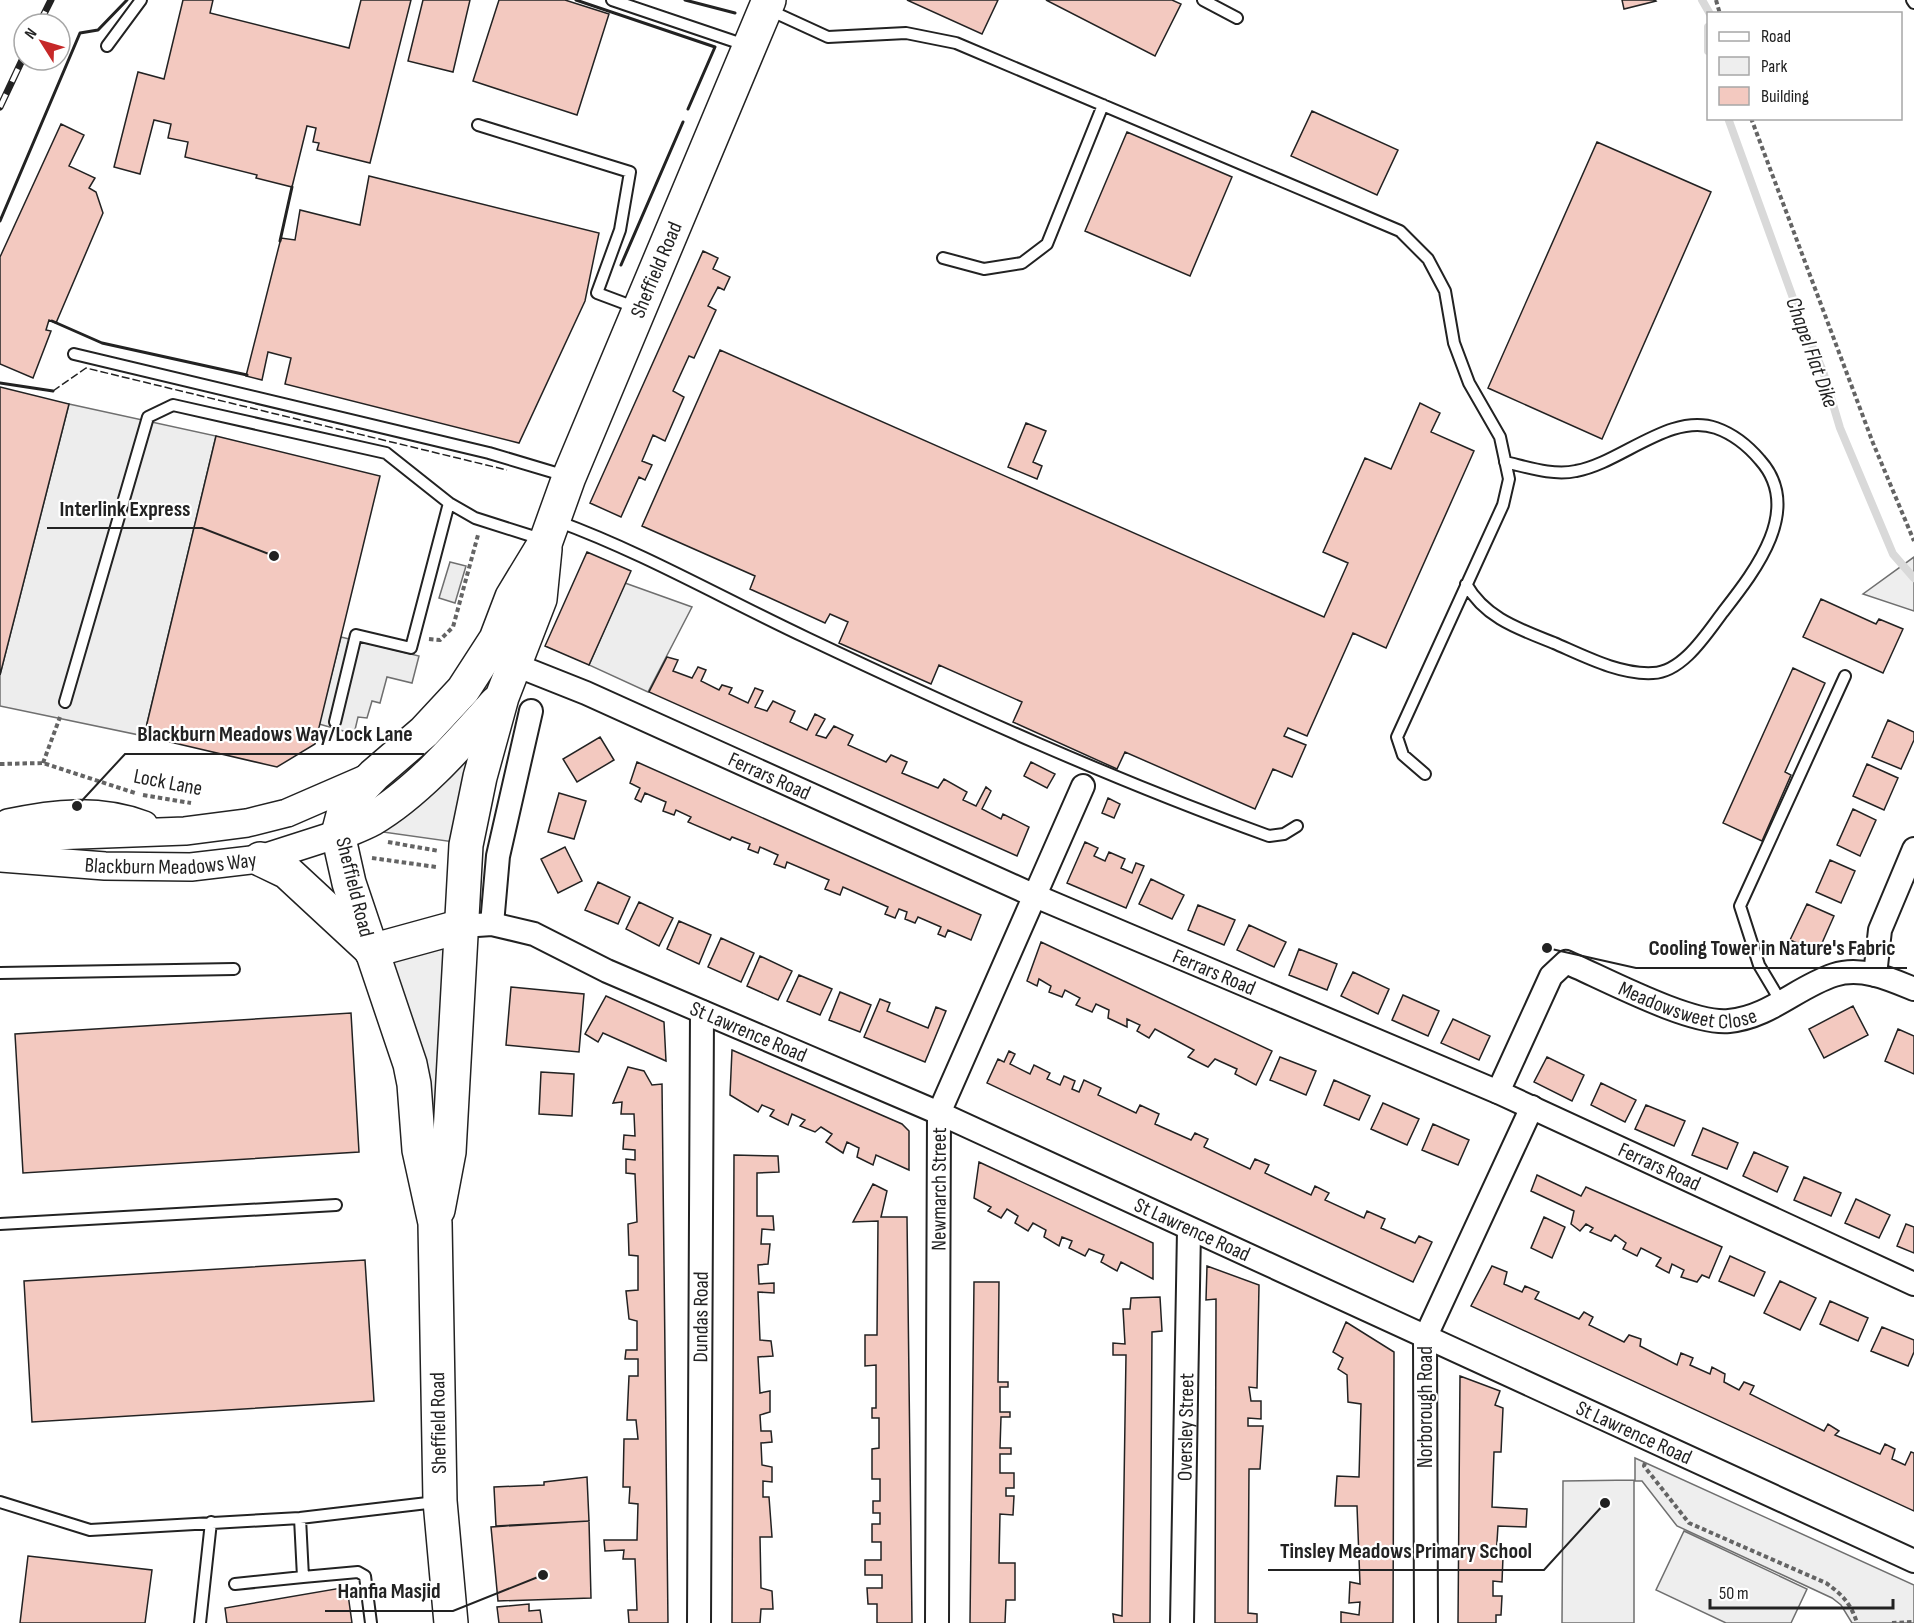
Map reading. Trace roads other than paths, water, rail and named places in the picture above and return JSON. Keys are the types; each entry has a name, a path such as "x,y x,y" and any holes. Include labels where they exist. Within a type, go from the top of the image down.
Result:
{"main road":[{"name":"Sheffield Road","path":"451,1623 440,1501 435,1223 419,1150 412,1074 371,951 341,848 343,815 352,798 374,775 424,732 463,690 496,639 512,597 550,530 569,477 766,4"},
{"name":"Sheffield Road","path":"435,1223 449,1152 477,925 464,871 480,777 501,697 540,599 550,530"},
{"path":"463,690 494,664 513,664"},
{"path":"341,848 372,818 404,795 464,738 501,697"},
{"path":"260,859 287,872 371,951 477,925"}],"street":[{"name":"Ferrars Road","path":"513,664 586,693 1033,895 1532,1107 1914,1284"},
{"name":"Sheffield Road","path":"477,925 498,856 531,711"},
{"name":"Blackburn Meadows Way","path":"0,838 162,832 247,823 287,813 374,775"},
{"name":"Newmarch Street","path":"938,1623 939,1113 1033,895 1083,786"},
{"name":"Blackburn Meadows Way","path":"0,827 47,816 89,813 118,815 162,832"},
{"name":"Blackburn Meadows Way","path":"0,858 105,867 191,867 341,848"},
{"path":"1875,975 1880,930 1914,849"},
{"name":"St Lawrence Road","path":"477,925 534,934 607,971 939,1113 1189,1230 1914,1561"},
{"name":"Meadowsweet Close","path":"1498,1092 1551,976 1566,962 1695,1018 1727,1021 1756,1016 1835,974 1875,975 1914,989"},
{"name":"Dundas Road","path":"699,1623 702,1011"},
{"name":"Norborough Road","path":"1426,1623 1425,1338 1532,1107"},
{"name":"Oversley Street","path":"1182,1623 1189,1230"}],"lane":[{"path":"107,45 141,0"},
{"path":"612,0 750,46"},
{"path":"1203,0 1237,18"},
{"path":"766,4 828,37 906,33 956,43 1400,231 1428,259 1445,291 1454,343 1469,383 1500,437 1509,479 1503,505 1397,737 1403,755 1425,774"},
{"path":"943,258 984,269 1022,263 1047,243 1103,105"},
{"path":"478,125 630,172 620,230 597,292 640,309"},
{"path":"74,354 489,453 569,477"},
{"path":"65,702 148,417 173,405 386,453 449,503 475,518 612,541 807,638 1117,779 1269,836 1284,834 1297,826"},
{"path":"1466,584 1476,601 1494,617 1623,670 1655,674 1678,665 1713,626 1753,574 1772,536 1779,498 1768,469 1749,447 1717,429 1694,423 1644,441 1626,452 1576,471 1541,471 1505,462"},
{"path":"335,722 356,635 411,648 449,503"},
{"path":"1781,1002 1759,965 1740,906 1845,676"},
{"path":"0,973 234,969"},
{"path":"0,1224 336,1205"},
{"path":"0,1502 90,1530 300,1518 440,1501"},
{"path":"300,1518 303,1577"},
{"path":"200,1623 211,1522"},
{"path":"235,1584 358,1572 365,1576 371,1623"}],"waterway":[{"name":"Chapel Flat Dike","path":"1702,0 1709,12"},
{"name":"Chapel Flat Dike","path":"1729,120 1802,323 1823,371 1840,428 1893,554 1914,578"}],"railway":[{"path":"45,12 51,0"},
{"path":"0,107 16,72"}],"place":[{"name":"Interlink Express","path":"274,556"},
{"name":"Blackburn Meadows Way/Lock Lane","path":"77,806"},
{"name":"Cooling Tower in Nature's Fabric","path":"1547,948"},
{"name":"Tinsley Meadows Primary School","path":"1605,1503"},
{"name":"Hanfia Masjid","path":"543,1575"}]}
